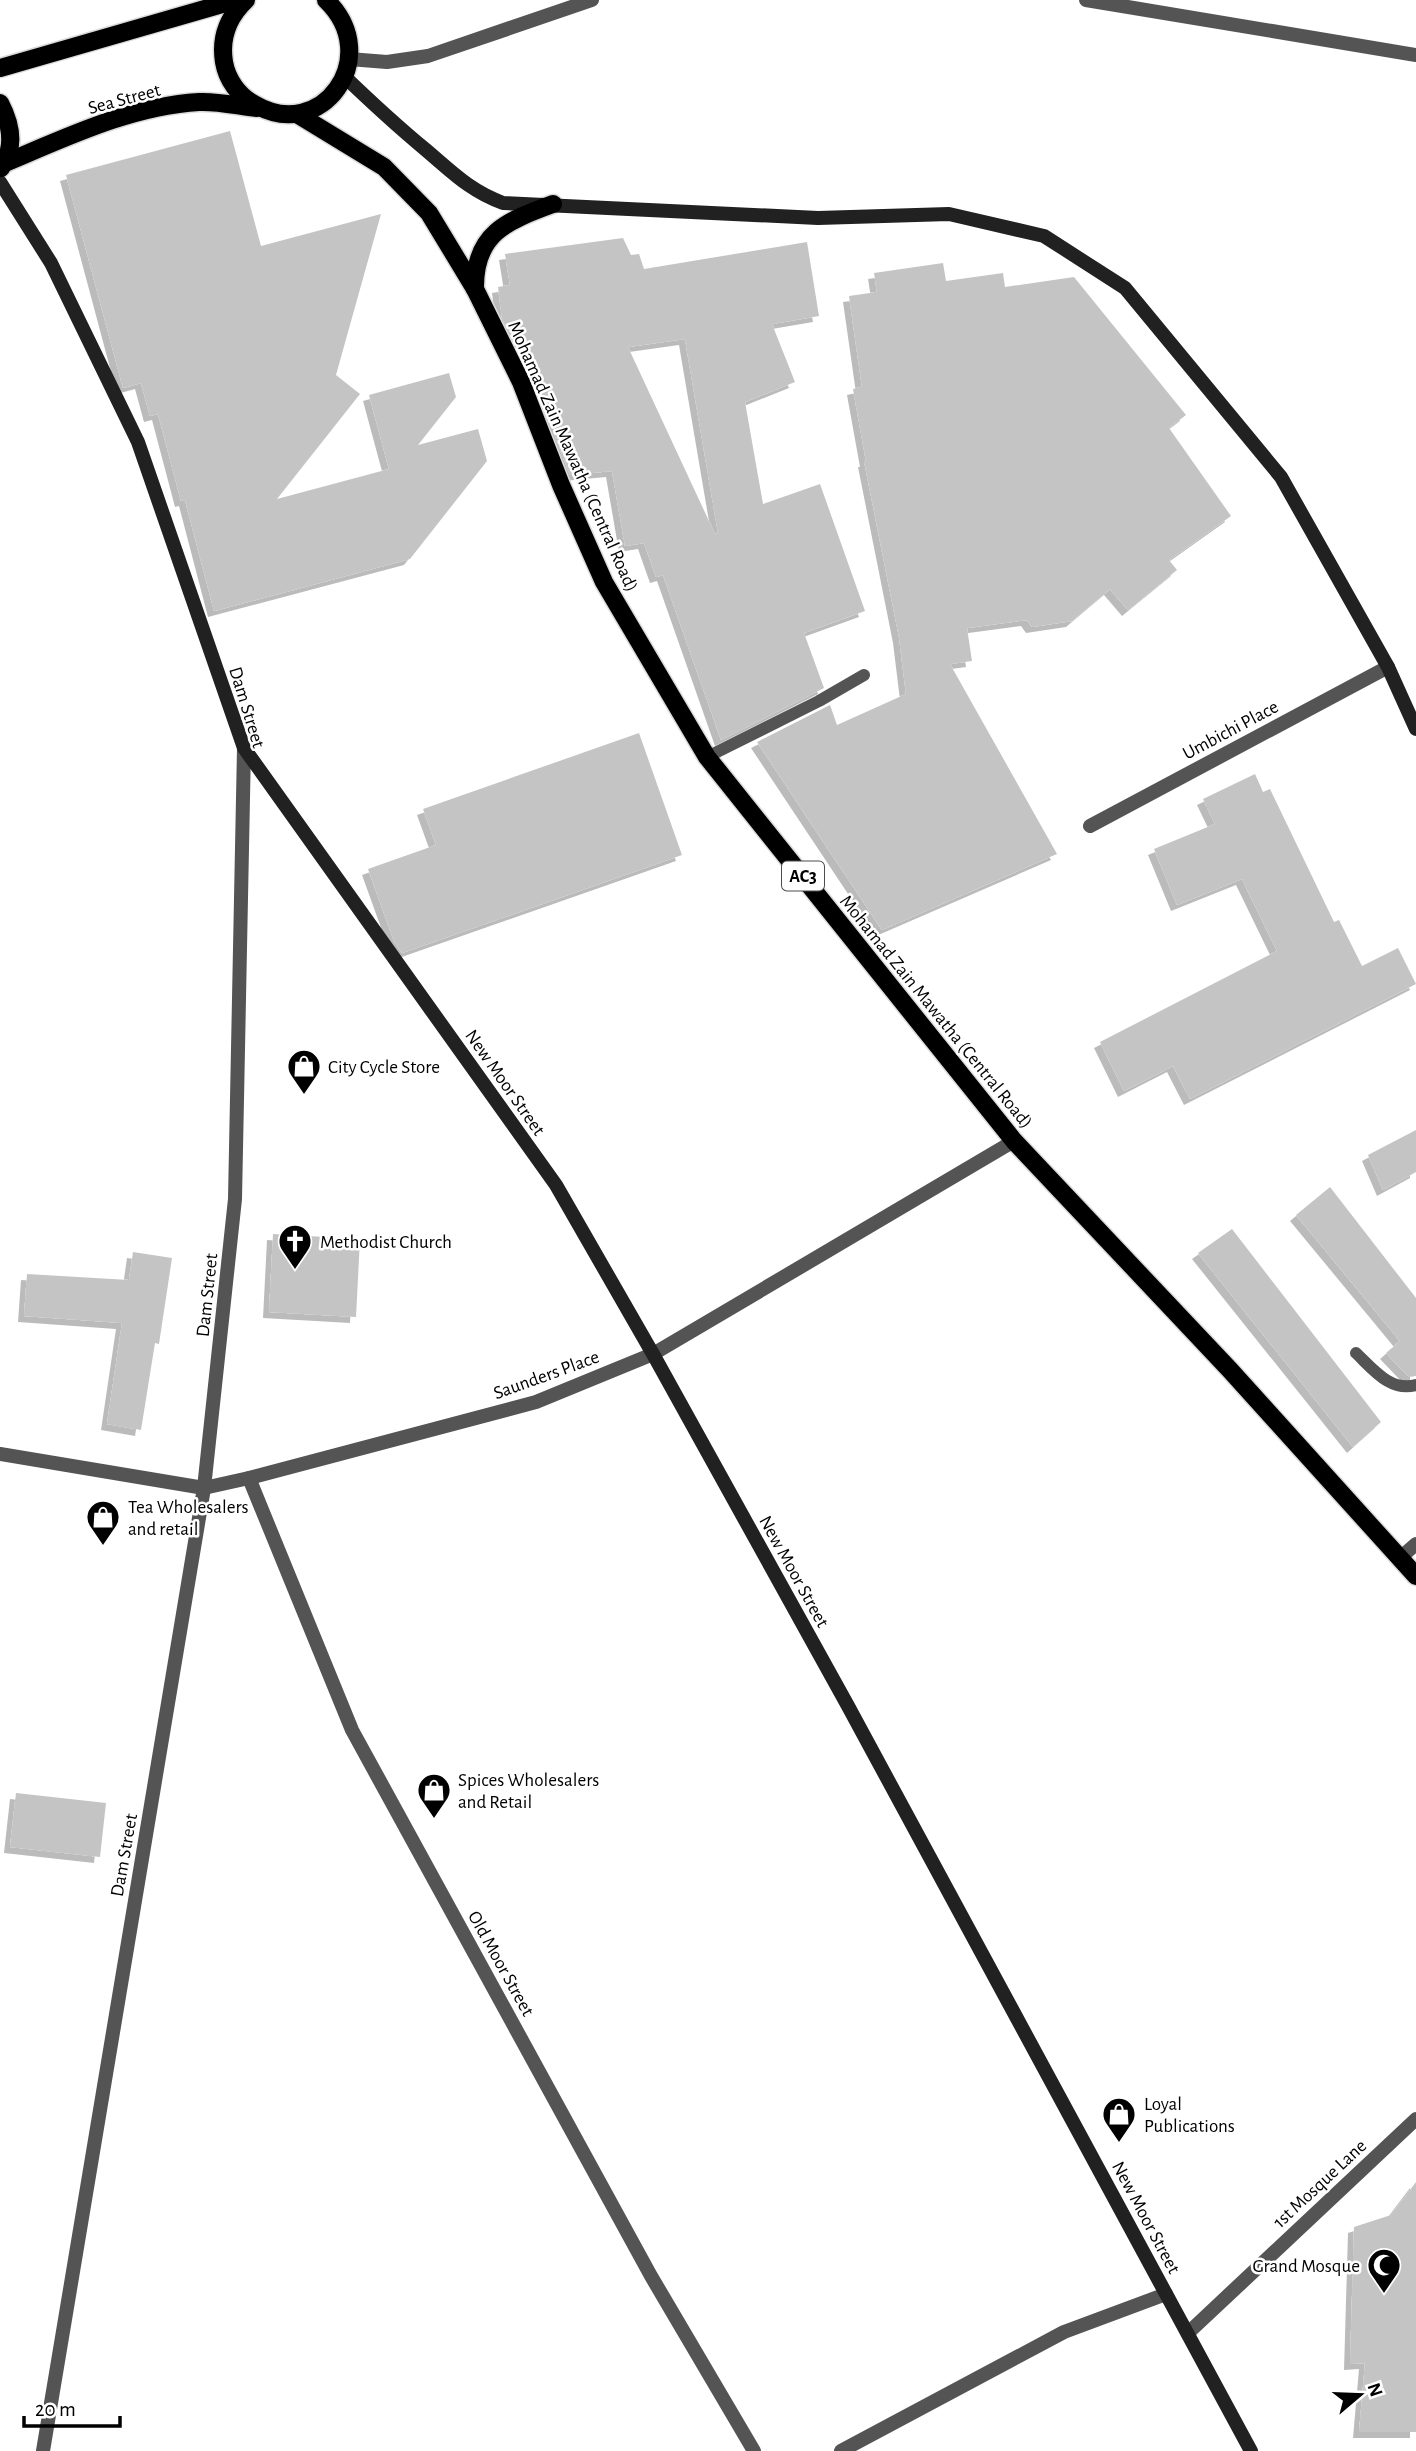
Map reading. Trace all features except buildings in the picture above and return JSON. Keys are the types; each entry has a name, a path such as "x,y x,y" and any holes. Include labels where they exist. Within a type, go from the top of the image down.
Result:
{"main road":[{"path":"0,68 236,0"},
{"path":"246,0 236,9 226,27 222,46 224,66 232,84 245,99 261,109"},
{"path":"297,114 331,97 344,76 349,58 351,46 346,27 337,11 326,0"},
{"path":"344,76 390,121 481,194 503,203 818,218 949,214 1044,236 1125,288 1281,477 1388,667 1416,729"},
{"name":"Sea Street","path":"2,167 103,123 151,109 201,102 261,109 279,114 297,114"},
{"path":"0,103 8,117 12,137 2,167"},
{"name":"Mohamad Zain Mawatha (Central Road)","path":"297,114 384,167 429,214 475,289 521,382 561,485 604,582 707,757 1014,1141 1239,1380 1416,1576"},
{"name":"Dam Street","path":"0,183 51,262 138,442 244,748"},
{"path":"475,289 477,260 489,239 513,219 553,204"},
{"name":"New Moor Street","path":"244,748 556,1185 841,1694 1251,2451"}],"street":[{"path":"349,58 387,62 428,56 592,0"},
{"path":"1086,0 1416,55"},
{"name":"Umbichi Place","path":"1090,826 1388,667"},
{"name":"Dam Street","path":"43,2451 204,1488 235,1199 244,748"},
{"name":"Saunders Place","path":"0,1454 204,1488 536,1402 653,1354 1014,1141"},
{"name":"Old Moor Street","path":"249,1478 352,1730 652,2276 754,2451"},
{"path":"1400,1558 1416,1544"},
{"name":"1st Mosque Lane","path":"1188,2333 1416,2119"},
{"path":"841,2451 1063,2332 1167,2294"}],"lane":[{"path":"707,757 819,701 864,675"},
{"path":"1356,1353 1386,1382 1411,1387 1416,1385"}],"place":[{"name":"City Cycle Store","path":"304,1096"},
{"name":"Methodist Church","path":"295,1271"},
{"name":"Tea Wholesalers and retail","path":"103,1547"},
{"name":"Spices Wholesalers and Retail","path":"434,1820"},
{"name":"Loyal Publications","path":"1119,2144"},
{"name":"Grand Mosque","path":"1384,2295"}]}
